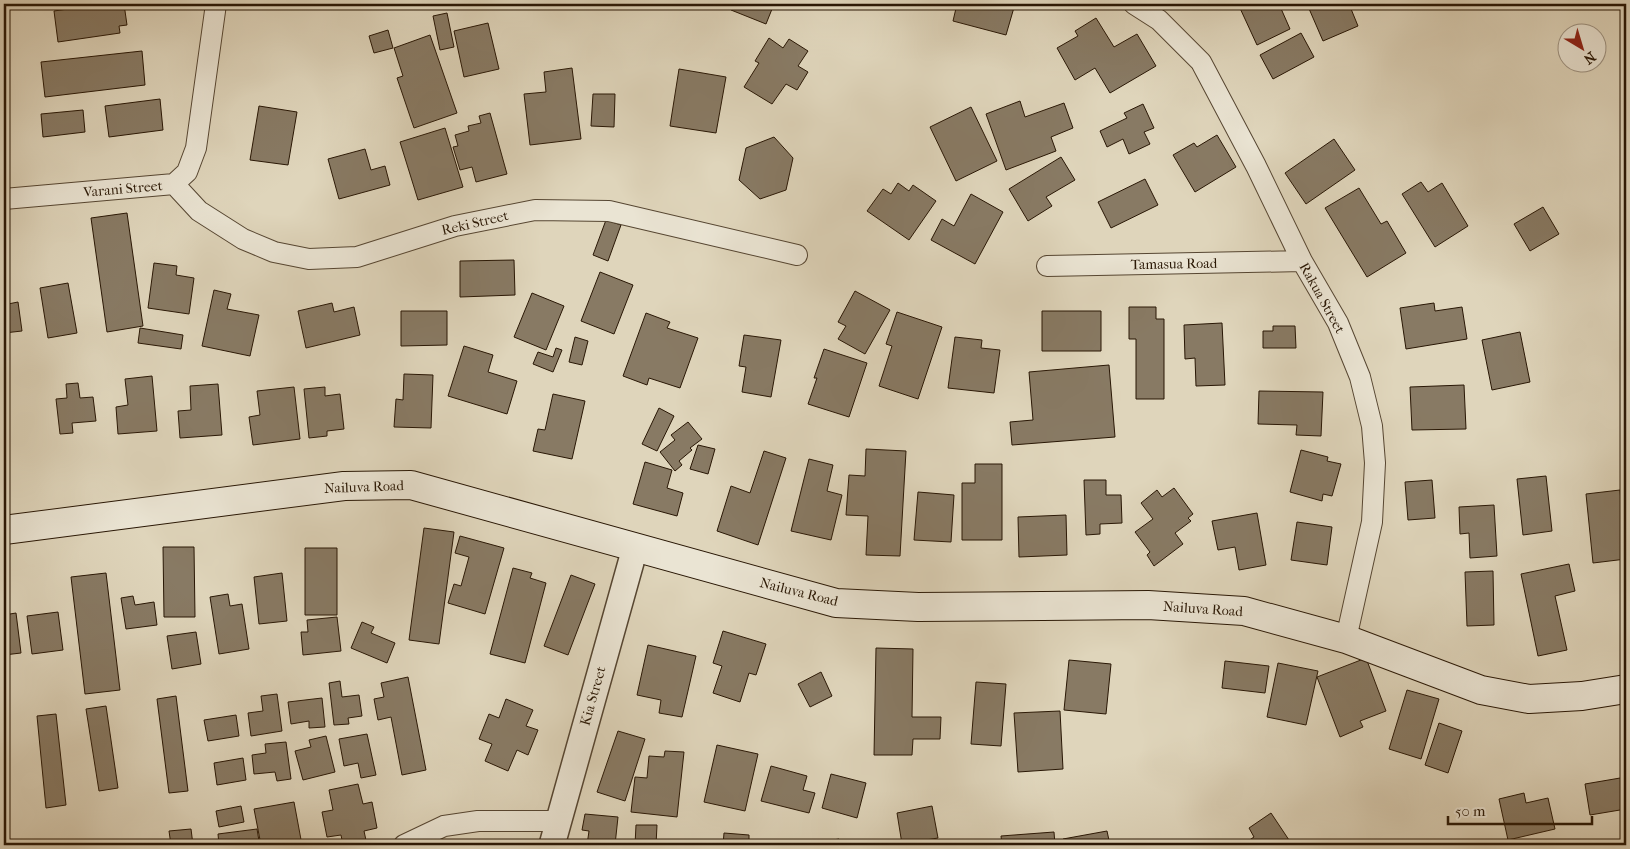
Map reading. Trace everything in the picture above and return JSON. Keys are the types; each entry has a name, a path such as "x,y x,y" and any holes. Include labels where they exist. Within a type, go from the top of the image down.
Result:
{"main road":[{"name":"Nailuva Road","path":"4,530 344,486 411,485 836,603 918,607 1148,605 1244,611 1346,639 1481,690 1529,698 1582,696 1626,688"}],"street":[{"name":"Varani Street","path":"4,199 174,184 187,172 196,148 216,4"},
{"name":"Rakua Street","path":"1134,4 1159,20 1202,62 1256,166 1302,262 1338,323 1360,377 1372,426 1375,464 1372,522 1346,639"},
{"name":"Reki Street","path":"174,184 199,211 243,239 274,252 309,259 357,257 456,226 535,210 609,211 797,255"},
{"name":"Tamasua Road","path":"1047,266 1302,262"},
{"name":"Kia Street","path":"552,845 635,548"},
{"path":"404,845 444,826 478,821 559,820"}],"building":[{"path":"102,4 124,4 127,25 119,26 120,33 58,42 54,11"},
{"path":"734,4 774,4 766,24 731,10"},
{"path":"957,4 1015,4 1006,35 953,21"},
{"path":"1244,4 1279,4 1290,29 1257,45 1239,6"},
{"path":"1307,4 1349,4 1358,26 1323,41"},
{"path":"447,13 454,47 440,50 433,16"},
{"path":"1096,18 1114,47 1137,34 1156,66 1110,93 1095,68 1075,80 1057,48 1078,36 1075,31"},
{"path":"488,23 499,69 464,77 454,31"},
{"path":"388,30 393,48 374,53 369,36"},
{"path":"1301,33 1314,57 1273,79 1260,55"},
{"path":"430,35 457,113 414,128 397,78 403,76 394,48"},
{"path":"769,38 783,48 789,39 808,51 798,66 808,72 797,90 786,84 772,104 744,87 759,63 755,61"},
{"path":"142,51 145,85 45,97 41,62"},
{"path":"572,68 581,139 530,145 524,94 546,92 544,72"},
{"path":"679,69 726,77 716,133 670,126"},
{"path":"593,94 615,94 614,127 591,126"},
{"path":"160,99 163,130 109,137 105,106"},
{"path":"1020,101 1025,117 1064,103 1073,128 1051,137 1056,151 1006,170 986,114"},
{"path":"1143,104 1154,128 1144,132 1150,144 1129,154 1123,139 1107,147 1100,131 1127,118 1124,113"},
{"path":"259,106 297,112 288,165 250,160"},
{"path":"971,107 997,161 956,181 930,127"},
{"path":"83,110 85,132 43,137 41,114"},
{"path":"490,113 507,174 476,182 472,167 460,170 453,147 458,146 455,135 469,131 468,126 481,123 479,116"},
{"path":"445,128 463,187 418,200 400,142"},
{"path":"1217,135 1236,167 1195,192 1173,155 1194,143 1197,147"},
{"path":"774,137 793,158 786,190 760,199 739,180 746,148"},
{"path":"1334,139 1355,170 1306,204 1285,173"},
{"path":"365,149 371,170 385,166 390,185 339,199 328,159"},
{"path":"1061,157 1075,180 1046,197 1052,206 1028,221 1009,189"},
{"path":"1145,179 1158,205 1111,228 1098,202"},
{"path":"1421,182 1428,192 1442,183 1468,226 1435,247 1402,194"},
{"path":"898,183 909,191 913,185 936,201 909,240 867,211 883,189 891,194"},
{"path":"1359,188 1381,224 1387,221 1406,253 1367,277 1325,208"},
{"path":"971,194 1003,212 975,264 931,240 942,219 954,226"},
{"path":"1543,207 1559,234 1530,251 1514,224"},
{"path":"127,213 143,326 107,332 91,218"},
{"path":"606,220 621,225 608,261 593,255"},
{"path":"514,260 515,295 460,297 460,261"},
{"path":"154,263 177,266 176,275 194,278 189,314 148,308"},
{"path":"600,272 633,285 614,334 581,321"},
{"path":"68,283 77,333 48,338 40,288"},
{"path":"214,290 231,294 227,309 259,315 250,356 202,346"},
{"path":"855,291 890,310 865,354 838,339 846,326 838,322"},
{"path":"532,293 564,306 546,350 514,337"},
{"path":"7,298 8,304 18,302 22,331 4,333 4,299"},
{"path":"332,303 334,312 354,307 360,335 306,348 298,311"},
{"path":"1434,303 1435,311 1462,307 1467,339 1406,349 1400,308"},
{"path":"1129,307 1156,307 1156,319 1164,319 1164,399 1136,399 1136,339 1129,339"},
{"path":"401,311 447,311 447,345 401,346"},
{"path":"1042,311 1101,311 1101,351 1042,351"},
{"path":"897,312 942,327 918,399 879,386 892,346 886,344"},
{"path":"646,313 670,322 667,328 698,338 680,388 649,378 647,385 623,376"},
{"path":"1222,323 1225,385 1196,386 1195,358 1185,359 1184,325"},
{"path":"1273,326 1295,326 1296,348 1263,348 1263,331 1273,331"},
{"path":"140,328 183,335 181,349 138,343"},
{"path":"1520,332 1530,382 1492,390 1482,340"},
{"path":"744,335 781,340 771,397 742,392 746,367 739,366"},
{"path":"575,337 588,341 582,365 569,362"},
{"path":"955,337 982,340 981,348 1000,350 994,393 948,388"},
{"path":"464,346 493,355 488,372 517,381 507,414 448,396"},
{"path":"556,348 562,350 553,372 533,364 538,352 553,357"},
{"path":"824,349 867,363 849,417 808,404 817,378 814,378"},
{"path":"1109,365 1115,437 1012,445 1010,422 1033,420 1029,372"},
{"path":"404,374 433,375 431,428 394,427 396,399 403,400"},
{"path":"152,376 157,431 118,434 116,407 128,405 125,379"},
{"path":"78,383 80,398 93,397 96,421 72,423 73,433 60,434 56,399 67,398 66,384"},
{"path":"218,384 222,435 180,438 178,411 191,410 190,386"},
{"path":"1464,385 1466,429 1412,430 1410,387"},
{"path":"294,387 300,439 253,445 249,417 260,415 257,391"},
{"path":"325,387 325,396 340,394 344,429 327,431 327,436 309,438 304,389"},
{"path":"1259,391 1323,392 1321,436 1296,435 1297,425 1258,424"},
{"path":"553,394 585,401 572,459 533,451 538,429 545,430"},
{"path":"659,408 674,416 657,451 642,444"},
{"path":"688,422 702,439 690,448 692,450 679,461 682,465 675,471 660,452 675,440 671,435"},
{"path":"698,445 715,449 708,474 690,469"},
{"path":"866,449 906,451 900,556 866,555 868,516 846,515 849,475 865,476"},
{"path":"1301,450 1328,457 1327,461 1341,464 1332,496 1323,494 1322,501 1290,492"},
{"path":"764,451 786,458 758,545 717,531 731,486 750,493"},
{"path":"809,459 833,465 827,491 842,495 831,540 791,531"},
{"path":"645,462 672,470 667,488 683,493 677,516 633,504"},
{"path":"975,464 1002,464 1002,540 962,540 962,483 975,483"},
{"path":"1546,476 1552,531 1523,535 1517,479"},
{"path":"1084,480 1106,480 1106,495 1121,495 1122,523 1100,524 1100,534 1086,535"},
{"path":"1432,480 1435,518 1408,520 1405,482"},
{"path":"1174,488 1193,514 1188,518 1191,521 1175,533 1183,544 1154,566 1147,555 1150,552 1135,532 1153,519 1141,503 1157,490 1162,497"},
{"path":"1620,490 1626,559 1593,563 1586,494"},
{"path":"918,492 954,495 951,542 914,540"},
{"path":"1494,505 1497,556 1470,558 1469,533 1460,534 1459,507"},
{"path":"1257,513 1266,565 1239,570 1235,547 1218,550 1212,521"},
{"path":"1066,515 1067,555 1019,557 1018,517"},
{"path":"1297,522 1332,527 1327,565 1291,560"},
{"path":"424,528 454,532 439,644 409,640"},
{"path":"460,536 504,548 485,614 448,603 454,584 461,586 469,557 455,553"},
{"path":"163,547 194,547 195,617 164,617"},
{"path":"305,548 337,548 337,615 305,615"},
{"path":"1569,564 1575,591 1555,596 1567,650 1538,656 1521,574"},
{"path":"513,568 532,573 530,578 546,583 525,663 490,654"},
{"path":"1493,571 1494,625 1467,626 1465,572"},
{"path":"106,573 120,690 85,694 71,577"},
{"path":"282,573 287,621 259,624 254,577"},
{"path":"571,575 595,584 568,655 544,646"},
{"path":"228,594 230,606 242,604 249,649 219,654 210,597"},
{"path":"133,596 135,605 154,602 157,625 126,629 121,598"},
{"path":"58,612 63,650 32,654 27,616"},
{"path":"16,613 21,653 4,655 4,615"},
{"path":"337,617 341,651 303,655 301,632 308,632 307,620"},
{"path":"362,622 374,627 371,633 395,643 387,663 351,648"},
{"path":"723,631 766,644 756,675 749,673 740,702 713,693 722,666 713,663"},
{"path":"196,632 201,664 172,669 167,636"},
{"path":"648,645 696,656 682,717 659,713 661,700 637,695"},
{"path":"876,648 913,649 912,717 941,717 940,739 913,739 912,755 874,755"},
{"path":"1366,658 1386,711 1360,721 1363,727 1340,737 1317,677"},
{"path":"1069,660 1111,664 1106,714 1064,710"},
{"path":"1225,661 1269,666 1265,693 1222,688"},
{"path":"1278,663 1318,671 1306,725 1267,717"},
{"path":"821,672 832,696 810,707 798,684"},
{"path":"408,677 426,770 402,775 391,717 378,720 374,699 384,697 381,683"},
{"path":"340,681 342,697 359,695 362,716 348,718 349,724 334,725 329,683"},
{"path":"976,682 1006,684 1001,746 971,744"},
{"path":"1407,690 1439,699 1421,759 1389,749"},
{"path":"277,694 282,731 251,736 248,713 263,711 261,696"},
{"path":"176,696 188,791 169,793 157,699"},
{"path":"322,698 325,727 309,728 309,721 291,724 288,702"},
{"path":"506,699 533,710 526,726 538,730 528,755 517,750 508,771 485,761 492,744 479,739 489,714 499,718"},
{"path":"106,706 118,788 99,791 86,709"},
{"path":"1060,711 1063,769 1018,772 1014,713"},
{"path":"56,714 66,805 46,808 37,716"},
{"path":"236,715 239,736 208,741 204,720"},
{"path":"1439,723 1462,731 1448,773 1425,765"},
{"path":"618,731 645,739 625,801 597,792"},
{"path":"367,734 376,775 361,778 358,763 344,766 339,739"},
{"path":"326,736 335,772 303,780 295,751 311,747 309,740"},
{"path":"286,742 291,779 277,781 275,772 254,774 252,755 266,753 265,744"},
{"path":"717,745 758,754 745,811 704,802"},
{"path":"665,751 684,752 677,817 631,812 635,777 647,778 649,756 664,757"},
{"path":"243,758 246,780 217,785 214,763"},
{"path":"771,766 807,776 803,790 815,793 809,813 761,801"},
{"path":"831,774 866,783 857,818 822,808"},
{"path":"1626,777 1626,809 1590,815 1585,784"},
{"path":"358,784 363,804 372,802 377,828 364,831 367,845 343,845 341,835 327,837 322,812 333,810 329,790"},
{"path":"1524,793 1526,803 1548,798 1555,829 1508,840 1499,799"},
{"path":"294,802 302,845 261,845 254,809"},
{"path":"241,806 244,822 219,827 216,811"},
{"path":"932,806 938,838 902,844 897,813"},
{"path":"1271,813 1291,843 1288,845 1242,845 1254,837 1249,828"},
{"path":"585,814 618,817 615,845 587,845 589,831 582,830"},
{"path":"636,825 657,825 656,845 635,845"},
{"path":"191,829 193,845 171,845 169,831"},
{"path":"257,829 259,841 219,845 218,834"},
{"path":"1107,831 1110,845 1064,845 1063,839"},
{"path":"1054,832 1055,845 1002,845 1001,836"},
{"path":"724,833 749,835 749,845 723,845"},
{"path":"839,839 840,845 802,845"}]}
